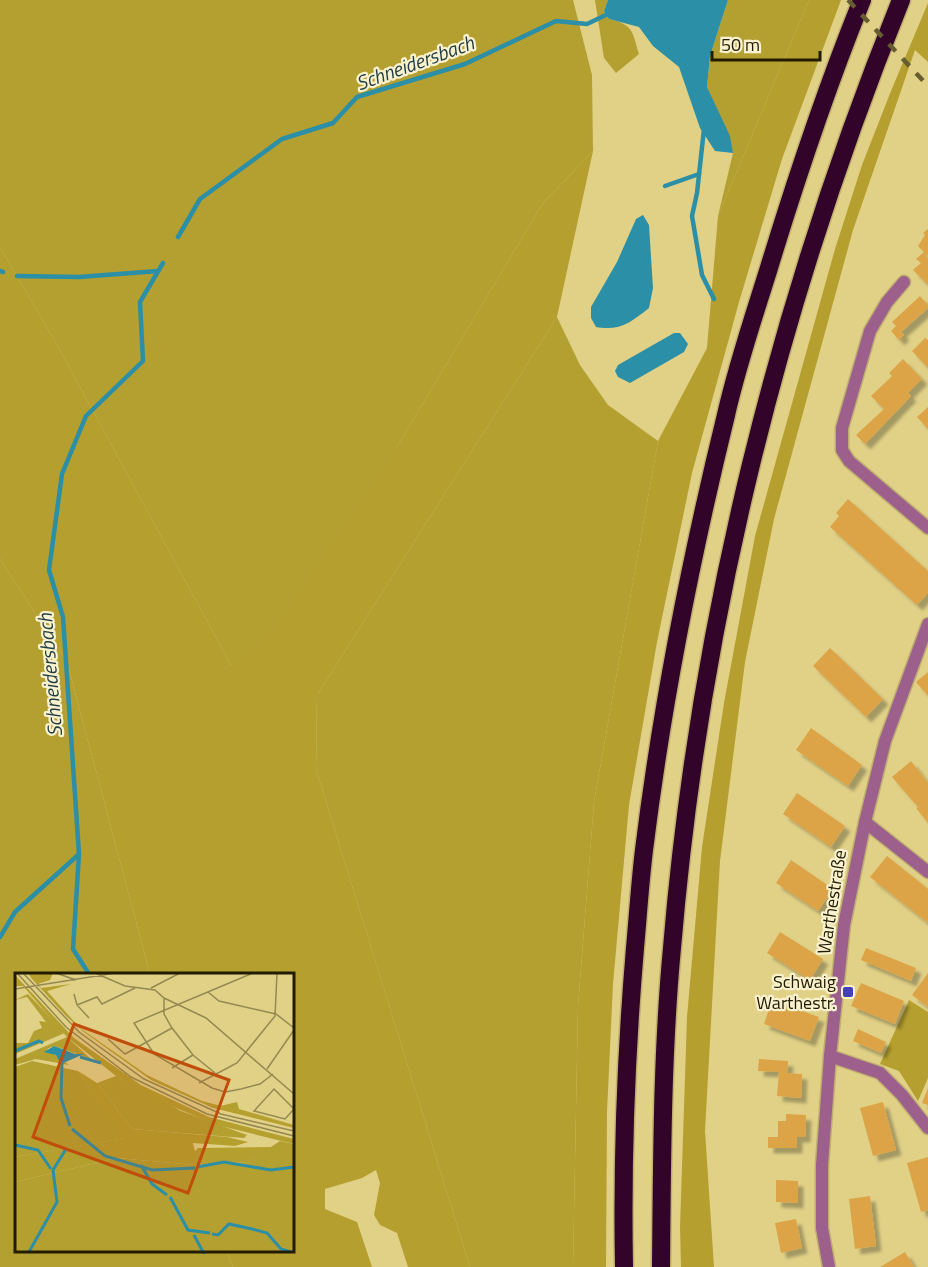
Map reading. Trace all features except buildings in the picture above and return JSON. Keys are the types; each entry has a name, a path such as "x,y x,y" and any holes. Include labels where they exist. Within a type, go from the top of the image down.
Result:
{"highway":[{"path":"624,1267 623,1199 629,1018 643,853 694,551 726,412 784,216 843,46 862,0"},
{"path":"661,1267 662,1115 671,949 688,801 712,647 744,494 794,304 852,127 901,0"}],"street":[{"path":"904,282 887,302 870,331 842,428 842,450 849,461 928,528"},
{"name":"Warthestraße","path":"829,1267 822,1228 822,1186 830,1056 844,925 865,822 885,741 928,624"},
{"path":"865,822 928,872"},
{"path":"830,1056 879,1073 902,1095 928,1128"}],"shaded area":[{"path":"0,0 573,0 592,75 593,151 543,203 398,445 266,638 231,665 56,343 0,247"},
{"path":"595,0 608,0 604,11 609,19 628,27 635,40 639,54 616,73 604,58"},
{"path":"728,0 809,0 718,216 733,153 707,87 710,56"},
{"path":"809,0 841,0 782,159 739,302 692,473 657,642 629,805 613,984 607,1112 606,1267 573,1267 578,1006 594,802 658,441 707,348 718,216"},
{"path":"928,3 928,62 915,50 853,230 774,519 745,662 720,861 705,1131 714,1267 681,1267 680,1227 687,1017 702,847 724,703 755,536 835,249 862,165"},
{"path":"593,151 557,317 317,695 316,769 470,1267 408,1267 397,1233 380,1225 374,1215 380,1183 376,1170 362,1178 325,1189 325,1209 357,1222 372,1267 233,1267 226,1252 294,1252 294,973 150,973 67,662 0,559 0,247 56,343 231,665 398,445 543,203"},
{"path":"557,317 580,365 608,405 658,441 594,802 578,1006 573,1267 470,1267 316,769 317,695"},
{"path":"0,559 67,662 150,973 15,973 15,1252 226,1252 233,1267 0,1267"},
{"path":"909,1000 928,1012 928,1078 918,1101 899,1071 880,1064"}],"water":[{"path":"608,0 728,0 710,56 707,87 730,136 733,153 715,151 700,128 679,67 653,46 639,27 609,19 604,11"},
{"path":"643,215 649,225 653,288 649,308 624,325 612,328 596,327 591,318 591,307 617,262 636,219"},
{"path":"674,333 680,333 688,344 684,352 630,383 618,377 615,371 618,365"}],"waterway":[{"name":"Schneidersbach","path":"178,237 200,199 282,139 333,123 357,97 465,64 556,21 587,24 610,13"},
{"path":"704,129 697,193 692,216 702,275 714,299"},
{"path":"665,186 699,174"},
{"name":"Schneidersbach","path":"88,973 73,949 79,854 63,617 49,570 62,474 86,416 143,361 140,302 163,263"},
{"path":"17,276 79,277 158,271"},
{"path":"0,937 15,912 78,855"}],"railway":[{"path":"848,0 928,86"}],"place":[{"name":"Schwaig Warthestr.","path":"848,992"}]}
